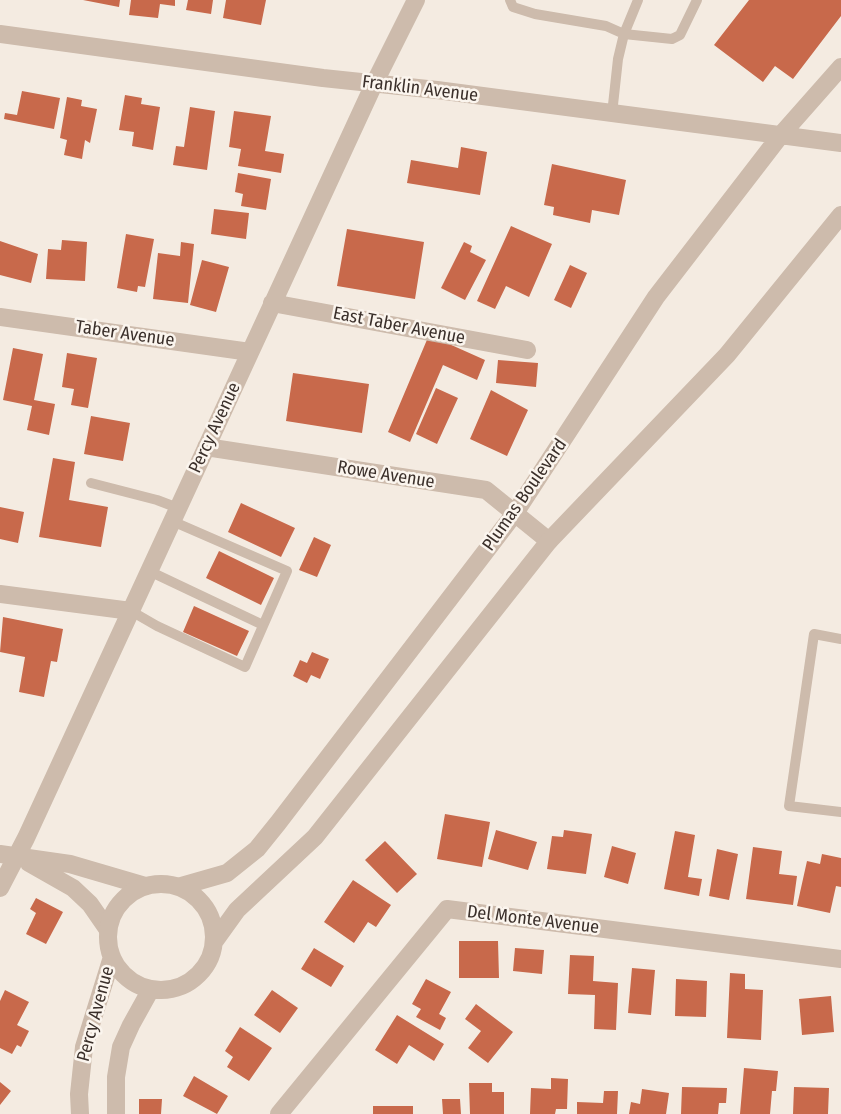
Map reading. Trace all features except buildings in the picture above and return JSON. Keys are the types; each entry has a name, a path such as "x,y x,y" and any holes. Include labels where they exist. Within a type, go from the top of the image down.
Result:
{"street":[{"name":"Percy Avenue","path":"0,888 9,855 131,611 374,83 416,0"},
{"name":"Franklin Avenue","path":"0,34 841,143"},
{"name":"Plumas Boulevard","path":"178,887 227,873 257,849 515,513 656,297 780,136 841,66"},
{"path":"214,942 213,924 206,908 194,895 162,883 145,886 127,895 114,911 108,930 112,957 121,972 135,983 151,989 169,989 186,984 200,974 209,959 214,942 237,910 314,837 549,541 727,355 841,215"},
{"name":"East Taber Avenue","path":"272,303 527,350"},
{"name":"Taber Avenue","path":"0,317 250,352"},
{"name":"Rowe Avenue","path":"206,447 486,490 549,541"},
{"path":"0,594 131,611"},
{"path":"9,855 70,864 145,886"},
{"path":"9,855 73,888 90,904 108,930"},
{"name":"Del Monte Avenue","path":"279,1114 447,909 841,959"},
{"name":"Percy Avenue","path":"80,1114 79,1094 84,1047 112,957"},
{"name":"Percy Avenue","path":"116,1114 116,1077 121,1047 151,989"}],"lane":[{"path":"510,0 513,7 535,14 606,26 624,34 672,39 680,35 697,0"},
{"path":"612,114 618,59 624,34 638,0"},
{"path":"91,483 157,500 175,514 287,571 245,667 131,611"},
{"path":"149,571 263,625"},
{"path":"841,639 814,634 789,806 841,812"}]}
